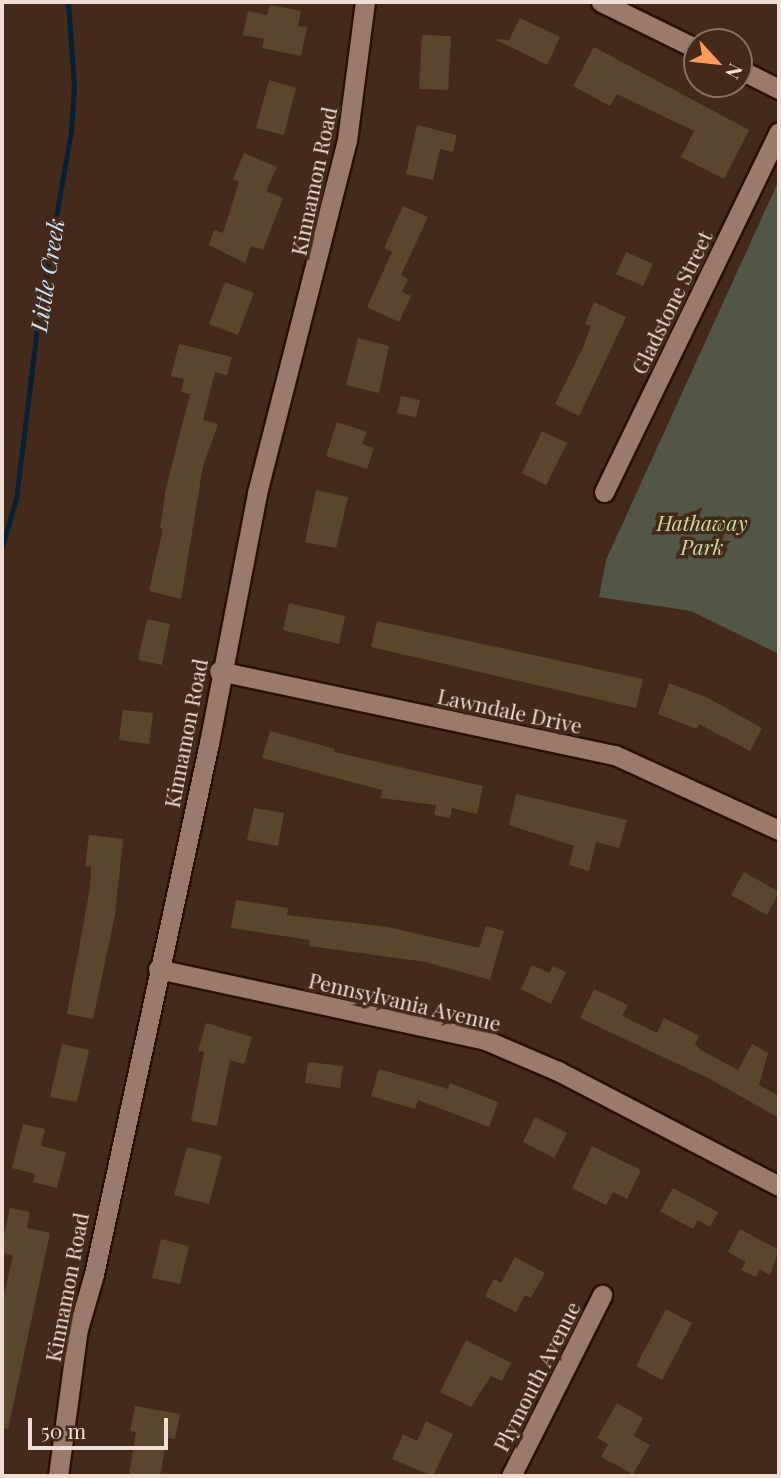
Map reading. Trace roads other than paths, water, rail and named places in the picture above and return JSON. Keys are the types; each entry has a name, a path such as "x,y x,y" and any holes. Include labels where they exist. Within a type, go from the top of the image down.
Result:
{"street":[{"name":"Kinnamon Road","path":"58,1476 78,1329 94,1274 209,743 219,671 285,376 319,264 347,140 365,2"},
{"path":"601,2 683,42"},
{"path":"753,76 779,89"},
{"name":"Gladstone Street","path":"604,492 779,132"},
{"name":"Lawndale Drive","path":"219,671 615,755 779,830"},
{"name":"Pennsylvania Avenue","path":"158,969 483,1039 558,1071 779,1186"},
{"name":"Plymouth Avenue","path":"511,1476 602,1296"}],"waterway":[{"name":"Little Creek","path":"2,546 16,499 38,320 71,130 74,86 68,2"}],"park label":[{"name":"Hathaway Park","path":"702,534"}]}
